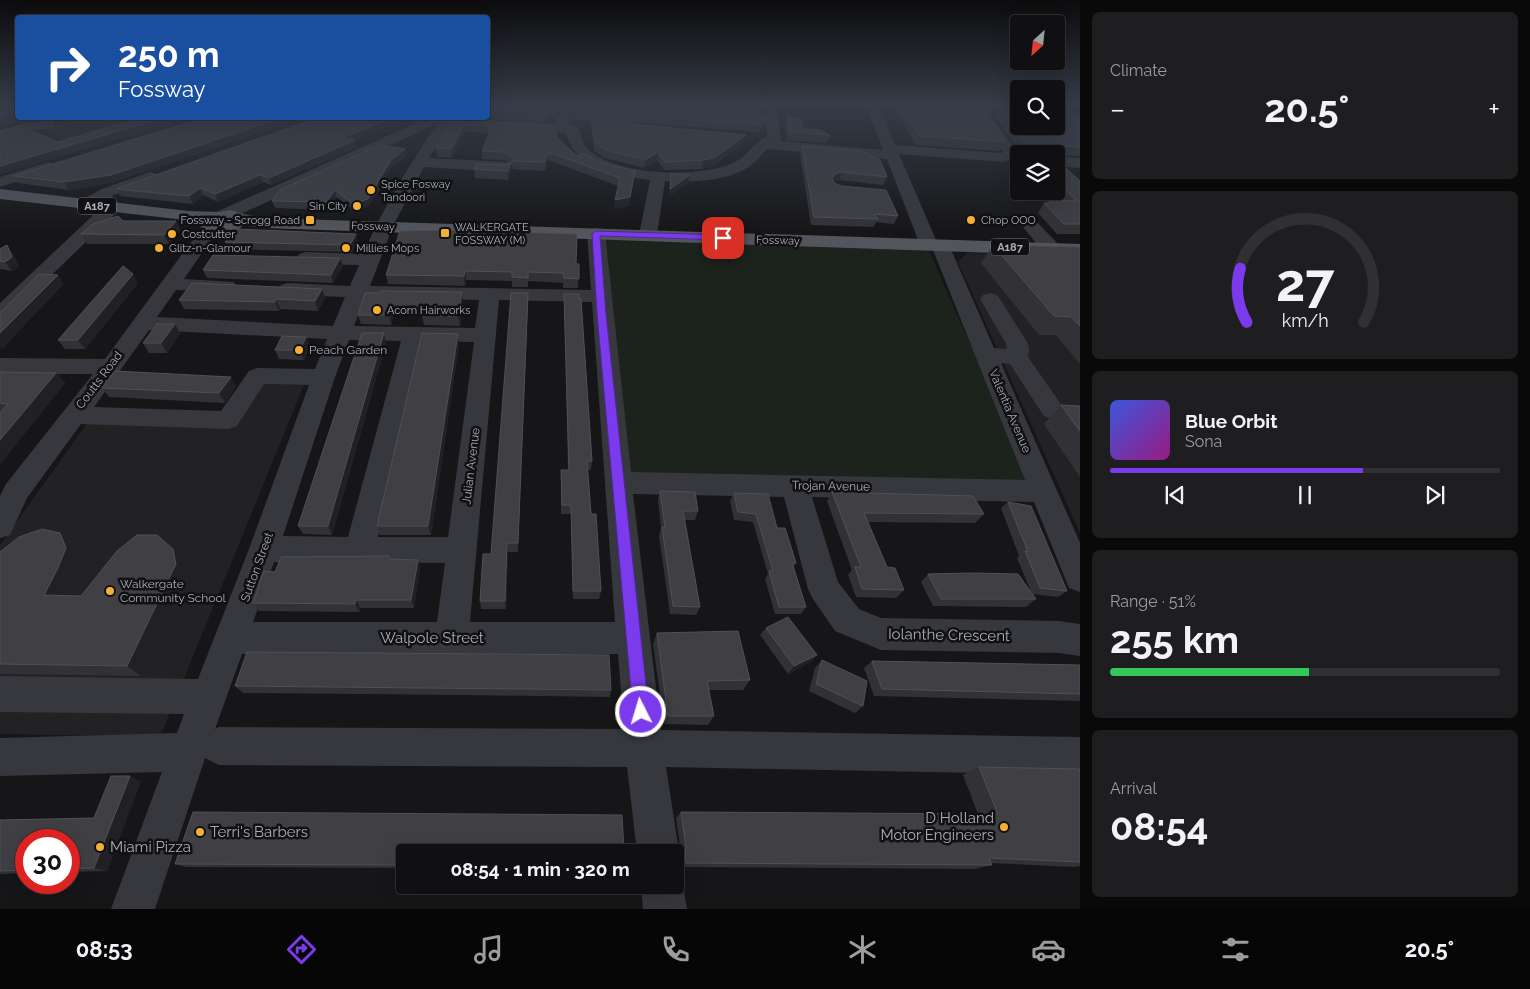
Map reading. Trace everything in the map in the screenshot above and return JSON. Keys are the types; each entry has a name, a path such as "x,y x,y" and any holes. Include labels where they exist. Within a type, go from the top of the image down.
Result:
{"main road":[{"name":"Fossway","path":"0,194 85,204 219,227 265,223 384,226 1080,250"}],"street":[{"path":"219,227 379,147"},
{"name":"Sutton Street","path":"133,909 204,749 210,697 264,549 323,377 384,226 428,147"},
{"path":"580,147 585,155 623,170 658,177 704,175 736,168 754,156 757,147"},
{"path":"841,147 891,152 1010,157"},
{"name":"Valentia Avenue","path":"889,147 909,194 927,218 935,245 986,354 1080,578"},
{"path":"0,182 65,162"},
{"path":"419,162 504,166"},
{"path":"1065,162 1080,163"},
{"path":"85,204 108,192 163,173"},
{"path":"648,235 658,177"},
{"path":"891,192 909,194"},
{"path":"0,314 111,208"},
{"name":"Coutts Road","path":"0,526 16,492 170,284 219,227"},
{"path":"1032,227 1052,248"},
{"path":"596,233 600,296 644,748 657,844"},
{"path":"291,258 369,260"},
{"path":"0,284 27,288"},
{"path":"170,284 358,292 600,296"},
{"name":"Julian Avenue","path":"452,638 490,293"},
{"path":"990,299 1016,342 1018,349 1017,358 1053,410"},
{"path":"141,323 341,333 486,335"},
{"path":"360,548 413,335"},
{"path":"986,354 1017,358"},
{"path":"0,366 111,366"},
{"path":"73,415 228,420 257,376 323,377"},
{"name":"Trojan Avenue","path":"618,483 1044,491"},
{"name":"Iolanthe Crescent","path":"794,485 824,589 847,620 881,634 1059,637 1080,640"},
{"path":"264,549 461,550"},
{"name":"Walpole Street","path":"230,638 634,638"},
{"path":"0,694 210,697"},
{"path":"0,757 204,749 644,748 1080,756"},
{"path":"663,894 665,909"}],"shaded area":[{"path":"597,239 928,248 964,331 1040,485 623,477"},
{"path":"967,253 1080,257 1080,533 958,262"},
{"name":"Walkergate Community School","path":"258,384 304,385 160,737 0,734 0,545 88,422 239,424"}],"building":[{"path":"0,147 63,147 0,166"},
{"path":"107,147 193,147 111,175 64,182 14,176"},
{"path":"234,147 338,147 269,178 260,175 215,194 200,188 189,196 116,189"},
{"path":"374,147 405,149 391,160 368,199 353,204 335,190 326,202 272,201 280,190"},
{"path":"436,147 452,147 451,149"},
{"path":"483,147 568,147 577,156 584,153 599,162 635,171 630,197 615,200 620,178 548,152 545,162 512,161 513,157 504,152 482,151"},
{"path":"602,147 729,147 714,158 665,162 658,152 645,160"},
{"path":"802,147 861,151 880,160 887,177 842,172 835,174 832,178 834,183 841,186 886,190 898,216 874,214 878,219 814,217"},
{"path":"511,162 508,171 474,169 477,164 504,165"},
{"path":"1065,167 1080,181 1080,224 1064,224 1044,203 1052,203 1048,200 1077,201 1065,190"},
{"path":"671,174 690,175 670,189"},
{"path":"118,216 123,221 176,221 164,235 81,234 93,224"},
{"path":"235,229 356,234 350,245 225,242"},
{"path":"458,230 577,234 576,264 579,264 579,279 564,278 563,273 528,272 528,278 512,277 512,272 465,271 464,276 386,275 400,231"},
{"path":"7,245 12,257 5,262 0,261 0,249"},
{"path":"993,245 1080,247 1080,326 1071,317 1054,316"},
{"path":"213,255 340,258 331,275 203,270"},
{"path":"123,266 133,274 78,340 58,340"},
{"path":"39,274 58,275 0,333 0,313"},
{"path":"192,283 322,289 315,301 276,299 275,302 179,300"},
{"path":"381,291 462,292 458,316 422,316 422,307 391,307 389,315 358,315 365,293 380,293"},
{"path":"511,293 528,293 518,543 507,543 505,601 480,601 483,554 491,554"},
{"path":"564,294 579,294 579,299 581,299 592,461 587,461 591,514 596,514 601,591 573,591 571,505 562,505 561,470 569,470"},
{"path":"157,324 175,324 161,343 143,343"},
{"path":"362,333 384,333 328,526 298,526"},
{"path":"422,333 458,334 428,526 377,526"},
{"path":"282,336 306,337 300,350 275,350"},
{"path":"115,371 231,377 219,393 102,388"},
{"path":"0,372 56,373 0,440 0,413 8,404 0,403"},
{"path":"1061,405 1080,406 1080,431"},
{"path":"660,491 695,492 698,511 683,511 700,607 673,606 662,527 665,527"},
{"path":"832,492 973,496 984,514 864,513 887,567 895,568 904,590 862,589 855,567 861,567"},
{"path":"734,493 768,494 777,528 785,528 796,563 792,563 806,607 779,607 769,571 773,571 756,514 738,512"},
{"path":"1008,502 1031,506 1067,591 1040,588"},
{"path":"42,529 60,533 66,548 44,595 81,596 117,551 137,535 157,535 173,549 176,564 127,666 0,664 0,552 19,537"},
{"path":"389,556 389,559 418,560 411,600 356,600 355,604 253,603 264,571 275,572 281,557"},
{"path":"928,574 1018,574 1036,599 941,599"},
{"path":"788,617 817,655 794,666 766,628"},
{"path":"738,631 750,680 707,681 714,716 668,716 657,633"},
{"path":"247,652 609,655 611,690 235,686"},
{"path":"822,660 867,681 863,706 816,684"},
{"path":"872,661 1080,665 1080,694 882,689"},
{"path":"979,767 1079,769 1080,862 989,858 992,865 686,863 686,847 681,812 998,814"},
{"path":"111,776 130,776 94,868 80,869 80,829 15,829 15,870 0,871 0,820 94,818"},
{"path":"193,812 622,815 624,844 396,844 396,865 175,864"}],"place":[{"name":"Spice Fosway Tandoori","path":"371,190"},
{"name":"Sin City","path":"357,206"},
{"name":"Fossway - Scrogg Road","path":"310,220"},
{"name":"Chop OOO","path":"971,220"},
{"name":"WALKERGATE FOSSWAY (M)","path":"445,233"},
{"name":"Costcutter","path":"172,234"},
{"name":"Glitz-n-Glamour","path":"159,248"},
{"name":"Millies Mops","path":"346,248"},
{"name":"Acorn Hairworks","path":"377,310"},
{"name":"Peach Garden","path":"299,350"},
{"name":"Walkergate Community School","path":"110,591"},
{"name":"D Holland Motor Engineers","path":"1004,827"},
{"name":"Terri's Barbers","path":"200,832"},
{"name":"Miami Pizza","path":"100,847"}],"route":[{"path":"641,712 600,296 596,233 723,238"}]}
